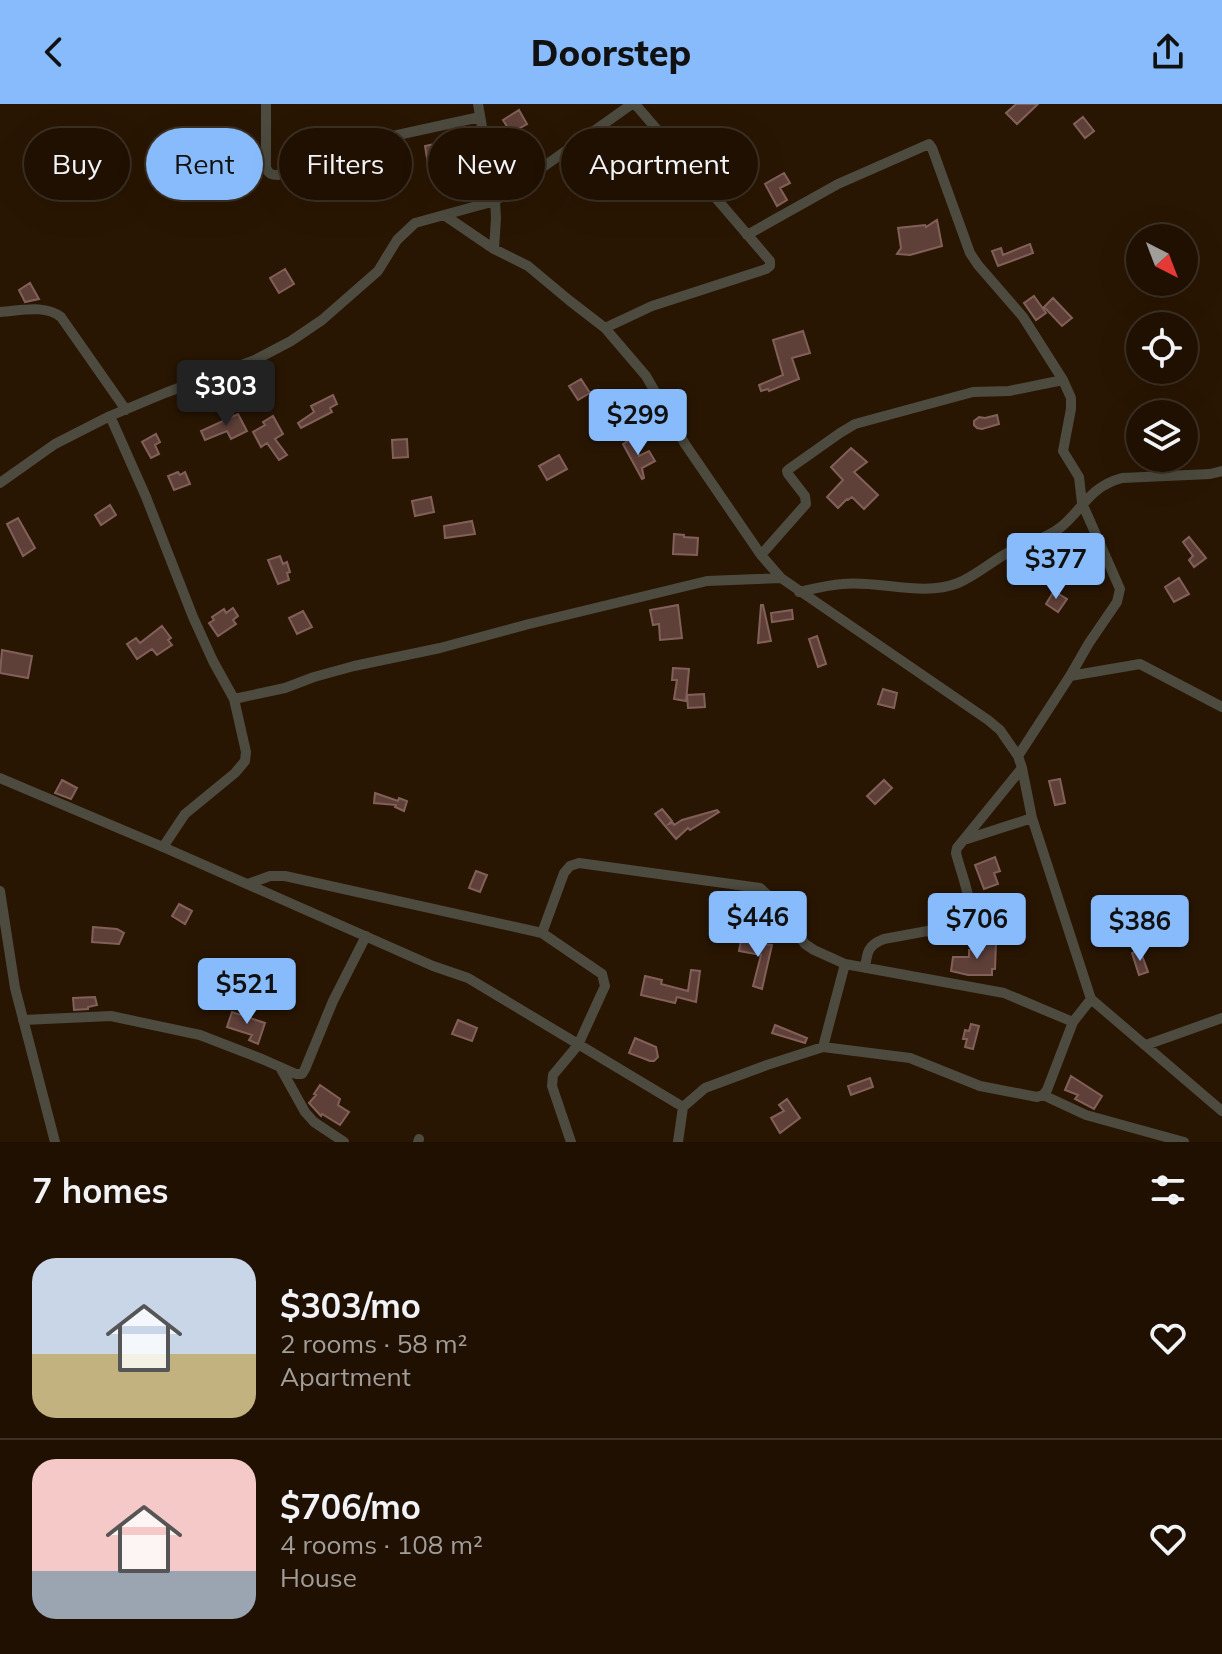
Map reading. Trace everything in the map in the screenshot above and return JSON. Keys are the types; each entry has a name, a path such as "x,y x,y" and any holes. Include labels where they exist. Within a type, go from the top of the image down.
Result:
{"street":[{"path":"266,104 266,168 273,175 278,175 318,148 480,117"},
{"path":"478,104 495,201 494,249"},
{"path":"0,483 55,444 110,416 255,360 291,341 322,320 378,271 397,240 415,223 495,201 633,104 770,261 770,266 652,306 605,328"},
{"path":"747,235 838,184 929,144 970,253 1023,317 1063,380 1071,398 1063,451 1079,477 1082,503 1120,589 1117,602 1018,756"},
{"path":"444,215 494,249 528,266 605,328 646,376 685,444 761,555 781,578 1000,730 1018,756 1032,818 1091,999 1222,1111"},
{"path":"0,312 45,310 61,317 126,410"},
{"path":"761,555 806,504 805,496 787,471 855,424 973,392 1009,391 1063,380"},
{"path":"110,416 193,617 234,699 246,752 245,761 235,773 185,814 163,847"},
{"path":"799,592 842,584 915,589 954,585 1014,549 1044,539 1062,526 1102,485 1122,478 1222,471"},
{"path":"234,699 285,688 354,666 440,648 691,585 720,580 781,578"},
{"path":"1070,676 1146,665 1222,707"},
{"path":"865,968 868,949 874,943 960,925 966,919 970,912 968,895 957,848 1022,768"},
{"path":"0,778 433,966 468,978 683,1107"},
{"path":"965,839 1032,818"},
{"path":"542,933 564,873 570,866 579,863 760,888 774,901 805,944 845,964 1004,993 1073,1022"},
{"path":"248,884 270,876 285,876 542,933 602,974 605,986 578,1045 551,1080 571,1142"},
{"path":"0,891 15,988 55,1142"},
{"path":"23,1020 111,1016 200,1035 302,1074 333,1001 366,936"},
{"path":"823,1047 845,964"},
{"path":"678,1142 683,1107 705,1088 823,1047 910,1058 980,1086 1037,1097 1043,1095 1073,1022 1091,999"},
{"path":"1146,1045 1222,1018"},
{"path":"280,1067 305,1112 314,1122 344,1142"},
{"path":"1043,1095 1086,1115 1184,1142"}],"building":[{"path":"1016,104 1038,104 1017,124 1006,113"},
{"path":"519,110 527,124 520,128 508,128 503,120"},
{"path":"1083,117 1094,131 1085,138 1074,124"},
{"path":"784,173 790,183 780,188 787,200 777,206 765,184"},
{"path":"937,220 942,246 910,255 897,254 901,248 898,228 926,227"},
{"path":"1030,244 1033,253 998,266 992,251 1001,248 1003,255"},
{"path":"285,269 294,284 279,293 270,278"},
{"path":"30,283 39,299 25,302 19,290"},
{"path":"1034,296 1046,313 1036,320 1024,303"},
{"path":"1053,298 1072,318 1062,326 1044,307"},
{"path":"803,331 810,353 792,358 799,379 769,391 761,391 759,385 783,375 773,340"},
{"path":"581,379 590,393 578,400 569,386"},
{"path":"333,395 337,404 330,408 332,412 301,428 298,423 314,412 311,406"},
{"path":"238,414 247,431 231,439 227,431 205,440 201,431"},
{"path":"997,415 999,424 982,429 974,425 979,417"},
{"path":"273,416 283,434 275,439 287,455 279,460 267,443 261,447 253,432"},
{"path":"156,434 160,442 155,445 159,454 151,458 142,442"},
{"path":"407,439 408,457 393,458 392,440"},
{"path":"629,440 635,441 639,456 649,451 655,461 642,468 642,479 623,444"},
{"path":"851,448 867,462 854,472 878,495 864,509 852,497 838,508 827,497 843,480 831,467"},
{"path":"559,455 567,469 547,480 539,466"},
{"path":"178,472 180,475 185,472 190,484 174,490 168,476"},
{"path":"431,497 434,512 415,516 412,501"},
{"path":"110,505 116,515 101,525 95,515"},
{"path":"18,518 35,548 23,556 7,524"},
{"path":"472,521 475,534 445,538 444,526"},
{"path":"674,534 698,538 697,555 673,554"},
{"path":"1189,537 1206,558 1194,567 1189,560 1193,556 1183,542"},
{"path":"280,556 283,564 287,562 290,572 287,573 289,580 278,584 268,560"},
{"path":"1179,578 1189,594 1174,602 1165,587"},
{"path":"1054,591 1067,599 1058,612 1046,604"},
{"path":"678,605 682,638 660,640 659,624 653,625 650,610"},
{"path":"761,605 771,641 758,643"},
{"path":"233,608 238,616 233,620 236,624 218,636 209,623 214,620 212,617 224,609 226,613"},
{"path":"792,610 793,619 772,622 771,613"},
{"path":"303,611 312,627 297,634 289,618"},
{"path":"162,626 172,645 157,655 152,649 137,659 127,644 136,638 140,643"},
{"path":"817,636 826,664 818,667 809,639"},
{"path":"2,650 32,656 28,678 0,673"},
{"path":"673,668 689,669 686,701 674,699 677,680 672,680"},
{"path":"883,689 897,693 894,708 878,704"},
{"path":"704,694 705,707 688,708 687,695"},
{"path":"1060,779 1065,803 1055,805 1049,781"},
{"path":"62,780 77,788 71,799 55,793"},
{"path":"884,780 892,788 875,804 867,796"},
{"path":"375,793 407,801 404,811 396,805 374,803"},
{"path":"662,809 672,821 669,824 674,825 682,820 719,812 690,830 688,828 676,839 655,814"},
{"path":"995,857 1000,871 994,873 998,884 984,889 975,865"},
{"path":"476,871 487,875 480,892 469,888"},
{"path":"179,904 192,911 185,924 172,916"},
{"path":"93,927 117,929 124,933 119,944 92,942"},
{"path":"741,940 772,945 762,989 753,986 761,955 739,951"},
{"path":"983,942 996,942 992,975 951,971 953,957 969,957 969,950 983,950"},
{"path":"1140,950 1148,972 1139,975 1132,953"},
{"path":"691,970 700,971 696,1002 677,997 675,1003 641,995 645,976 688,991"},
{"path":"95,997 97,1005 74,1010 73,998"},
{"path":"232,1012 265,1023 258,1044 249,1040 252,1035 227,1027"},
{"path":"458,1020 477,1028 472,1041 452,1034"},
{"path":"971,1024 979,1026 973,1049 965,1047 967,1039 963,1039 965,1030 969,1031"},
{"path":"775,1025 807,1038 805,1043 772,1033"},
{"path":"635,1038 656,1047 658,1057 654,1061 629,1053"},
{"path":"1071,1076 1102,1096 1094,1109 1075,1099 1078,1095 1065,1090"},
{"path":"870,1078 873,1087 851,1095 848,1086"},
{"path":"320,1085 340,1099 338,1105 349,1112 340,1125 321,1116 309,1103"},
{"path":"787,1099 800,1118 780,1133 771,1118 784,1111 779,1105"}]}
